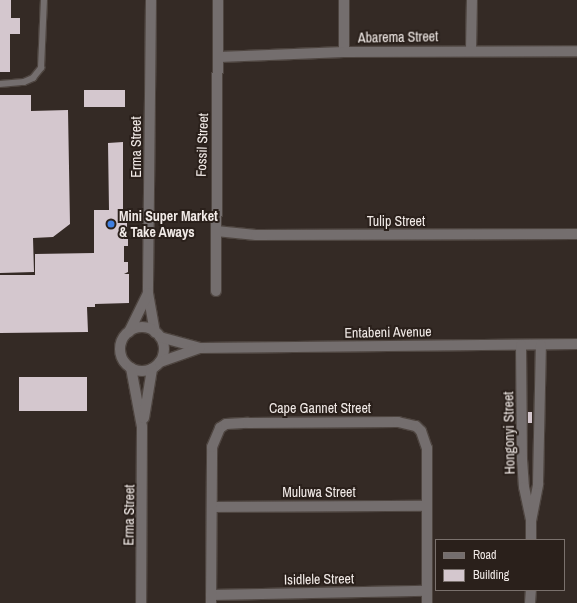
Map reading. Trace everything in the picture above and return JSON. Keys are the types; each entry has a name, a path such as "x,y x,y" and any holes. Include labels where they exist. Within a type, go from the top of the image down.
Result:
{"street":[{"name":"Erma Street","path":"151,0 148,293 158,334"},
{"name":"Fossil Street","path":"216,291 219,57 218,0"},
{"path":"344,0 344,52"},
{"path":"471,50 472,0"},
{"name":"Abarema Street","path":"219,57 344,52 471,50 577,51"},
{"name":"Tulip Street","path":"216,231 256,235 577,234"},
{"name":"Erma Street","path":"129,332 148,293"},
{"path":"142,327 158,334 164,351 156,365 138,371 126,364 120,351 124,337 129,332 142,327"},
{"name":"Entabeni Avenue","path":"158,334 200,348 577,344"},
{"name":"Hongonyi Street","path":"521,345 524,487 531,521"},
{"name":"Hongonyi Street","path":"531,539 531,521 538,484 541,345"},
{"name":"Entabeni Avenue","path":"156,365 200,348"},
{"name":"Erma Street","path":"142,427 156,365"},
{"name":"Erma Street","path":"131,368 142,427 141,603"},
{"path":"522,402 540,401"},
{"name":"Cape Gannet Street","path":"211,599 212,447 215,436 226,424 398,422 416,426 424,438 427,448 427,603"},
{"path":"523,436 539,436"},
{"name":"Muluwa Street","path":"212,507 427,506"},
{"name":"Isidlele Street","path":"211,599 427,591"},
{"path":"530,591 530,603"}],"lane":[{"path":"0,84 24,82 33,78 41,68 44,0"}],"building":[{"path":"0,0 11,0 11,18 20,18 20,34 10,34 10,72 0,72"},
{"path":"84,90 125,90 125,107 84,107"},
{"path":"0,95 31,95 31,111 68,110 70,224 53,237 33,238 34,272 0,273"},
{"path":"123,142 123,215 127,215 127,227 124,227 124,234 128,234 128,246 124,246 124,262 128,262 128,272 124,274 129,274 129,303 95,304 95,307 87,307 88,332 0,333 0,275 35,275 35,254 94,253 94,210 109,210 108,143"},
{"path":"19,377 87,377 87,411 19,411"},
{"path":"526,412 532,412 532,423 526,423"}],"place":[{"name":"Mini Super Market & Take Aways","path":"111,224"}]}
